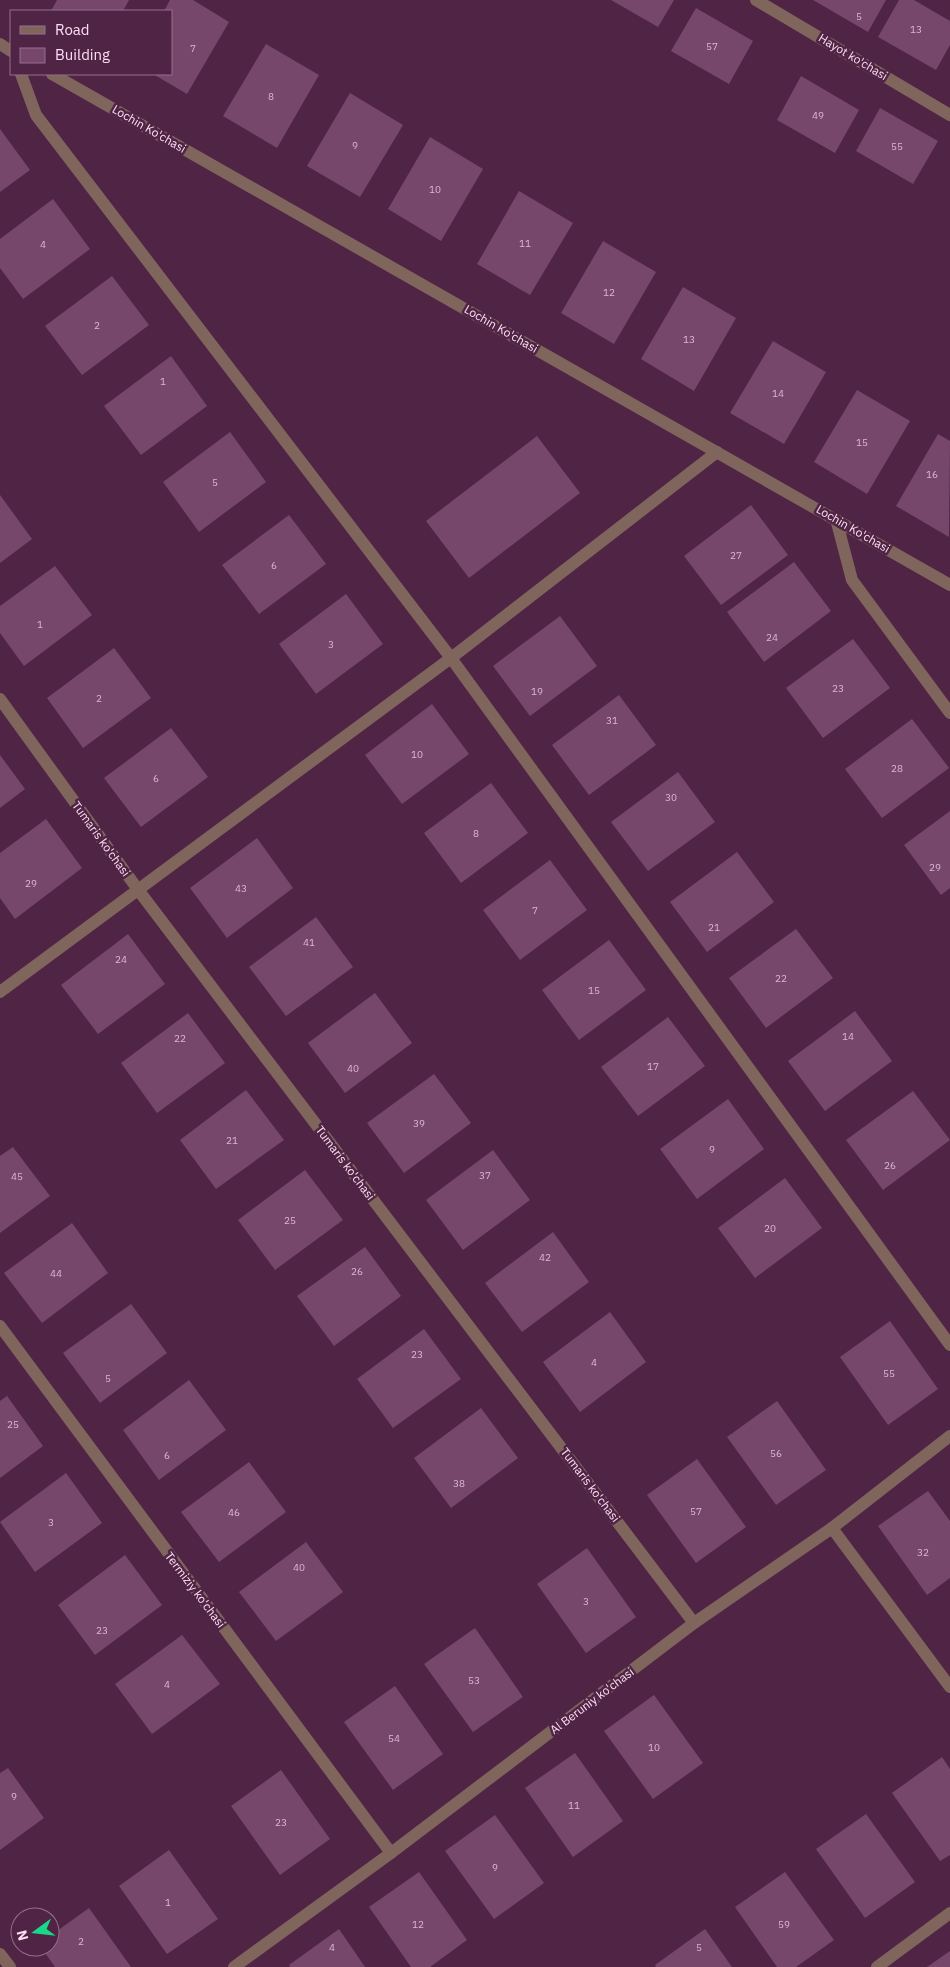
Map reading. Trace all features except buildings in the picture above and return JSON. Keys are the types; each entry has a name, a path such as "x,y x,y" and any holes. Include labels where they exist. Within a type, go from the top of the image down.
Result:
{"street":[{"name":"Hayot ko'chasi","path":"756,0 950,115"},
{"path":"21,75 36,115 450,658 950,1345"},
{"name":"Lochin Ko'chasi","path":"54,75 950,585"},
{"path":"0,992 139,891 450,658 717,452"},
{"path":"836,519 852,580 950,713"},
{"name":"Tumaris ko'chasi","path":"0,699 139,891 694,1623"},
{"name":"Termiziy ko'chasi","path":"0,1326 391,1853"},
{"name":"Al Beruniy ko'chasi","path":"234,1967 391,1853 694,1623 832,1528 950,1436"},
{"path":"832,1528 950,1687"},
{"path":"877,1967 950,1913"},
{"path":"0,1954 10,1967"}]}
